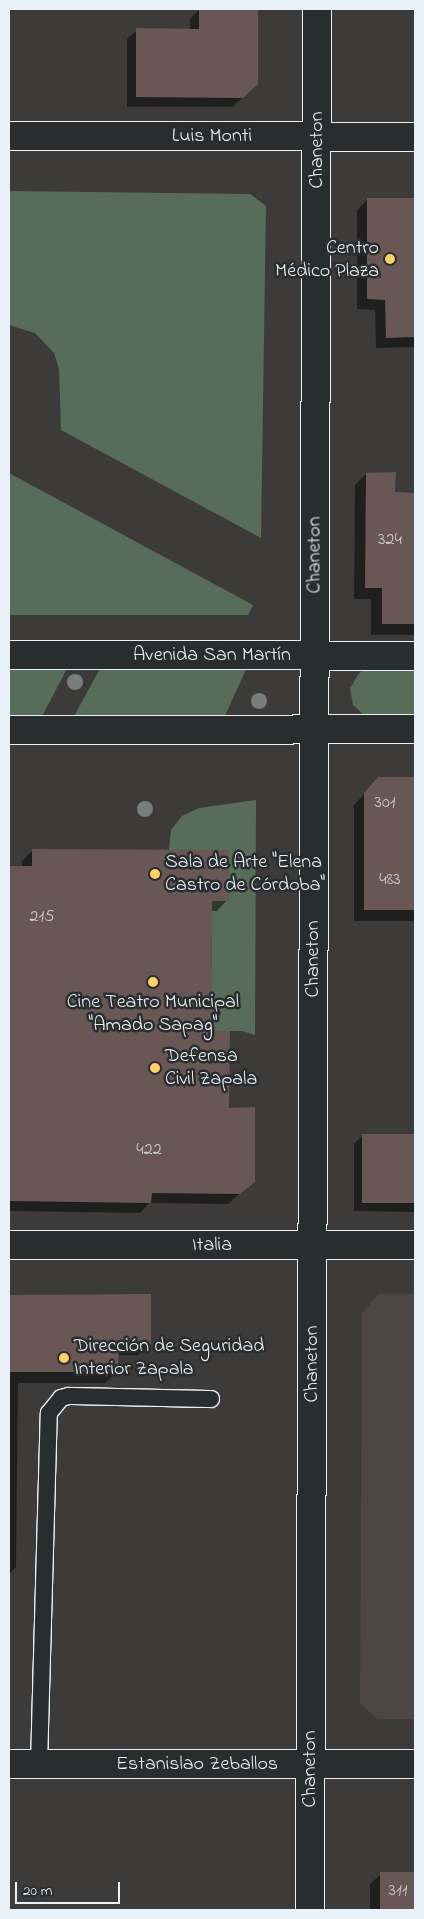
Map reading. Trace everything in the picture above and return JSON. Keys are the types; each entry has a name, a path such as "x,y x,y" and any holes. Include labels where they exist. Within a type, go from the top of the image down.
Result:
{"street":[{"name":"Chaneton","path":"310,1910 317,9"},
{"name":"Luis Monti","path":"9,136 415,137"},
{"name":"Avenida San Martín","path":"9,655 415,656"},
{"path":"9,730 415,729"},
{"name":"Italia","path":"9,1244 415,1245"},
{"name":"Estanislao Zeballos","path":"9,1764 415,1764"}],"lane":[{"path":"39,1764 49,1413 61,1398 69,1396 211,1399"}],"shaded area":[{"path":"378,1294 415,1294 415,1719 378,1719 360,1704 362,1314"}],"green space":[{"path":"9,191 250,194 266,206 261,538 61,430 59,369 54,353 35,333 9,325"},
{"path":"9,473 253,605 248,615 9,615"},
{"path":"9,665 69,665 41,718 9,718"},
{"path":"102,665 248,665 224,718 73,718"},
{"path":"415,666 415,719 366,717 353,705 350,688 360,672 367,668"},
{"path":"256,800 255,1035 242,1031 211,1031 212,901 229,850 169,850 171,830 182,816 199,808"}],"building":[{"path":"199,9 258,9 258,84 243,98 136,97 136,28 199,29"},
{"name":"Centro Médico Plaza","path":"367,198 415,198 415,337 386,338 385,300 367,299"},
{"path":"396,472 395,492 415,493 415,624 382,624 382,588 365,588 366,473"},
{"path":"378,777 415,777 415,910 364,910 364,793"},
{"path":"32,849 229,850 229,901 212,901 211,1031 230,1031 229,1108 255,1107 255,1182 240,1194 152,1193 151,1203 9,1201 9,866 32,866"},
{"path":"362,1134 415,1134 415,1203 362,1203"},
{"name":"Dirección de Seguridad Interior Zapala","path":"151,1294 151,1344 119,1343 118,1372 9,1372 9,1295"},
{"path":"380,1872 415,1872 415,1910 380,1910"}],"place":[{"name":"Centro Médico Plaza","path":"390,259"},
{"name":"Sala de Arte \"Elena Castro de Córdoba\"","path":"155,874"},
{"name":"Cine Teatro Municipal \"Amado Sapag\"","path":"153,982"},
{"name":"Defensa Civil Zapala","path":"155,1068"},
{"name":"Dirección de Seguridad Interior Zapala","path":"64,1358"}]}
